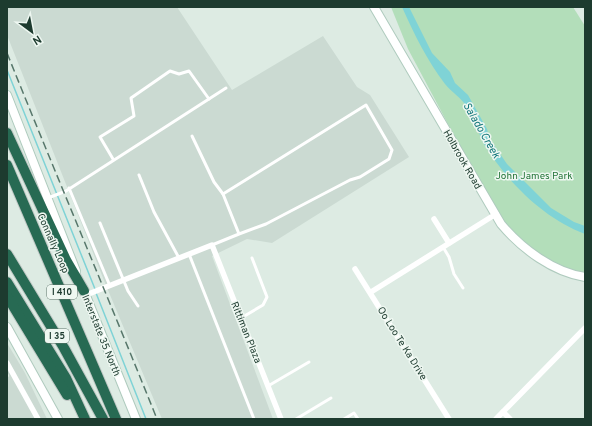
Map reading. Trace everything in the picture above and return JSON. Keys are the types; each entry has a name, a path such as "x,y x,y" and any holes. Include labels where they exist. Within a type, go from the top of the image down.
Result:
{"highway":[{"path":"7,133 66,260 90,292"},
{"name":"Connally Loop","path":"7,165 116,419"},
{"name":"I 35","path":"7,254 64,348 103,419"},
{"name":"I 35","path":"7,282 66,378 85,419"},
{"path":"7,296 82,419"}],"main road":[{"name":"Holbrook Road","path":"374,7 496,214 509,233 536,256 570,274 585,277"},
{"name":"Interstate 35 North","path":"7,95 90,292 136,419"},
{"path":"7,327 58,419"}],"street":[{"path":"371,292 496,214"},
{"path":"434,219 446,245"},
{"path":"90,292 110,286 212,245"},
{"name":"Rittiman Plaza","path":"212,245 268,386 279,418"},
{"name":"Oo Loo Te Ka Drive","path":"355,269 371,292 449,419"},
{"path":"496,419 585,328"},
{"path":"7,363 8,374 38,419"},
{"path":"503,412 510,419"}],"lane":[{"path":"113,160 100,137 134,116 131,98 170,71 179,74 189,71 209,99"},
{"path":"51,197 69,188 226,88"},
{"path":"212,245 266,224 350,180 360,177 389,159 392,150 366,105 223,194"},
{"path":"192,136 214,182 223,194 238,234"},
{"path":"139,175 154,212 178,258"},
{"path":"69,188 110,286"},
{"path":"100,223 125,280 128,291 138,306"},
{"path":"446,245 454,274 463,288"},
{"path":"189,254 254,419"},
{"path":"241,318 263,305 267,297 252,258"},
{"path":"268,386 309,362"},
{"path":"296,419 331,398"},
{"path":"344,419 354,413 358,419"}],"shaded area":[{"path":"7,7 177,7 232,90 323,36 357,87 370,95 409,157 272,243 247,239 212,256 273,419 162,419 105,283 7,35"},
{"path":"7,343 25,373 47,419 7,419"}],"green space":[{"name":"John James Park","path":"391,7 573,7 585,26 585,276 543,260 518,241 496,214 408,49"}],"water":[{"name":"Salado Creek","path":"402,7 409,7 432,53 450,72 455,83 468,95 487,129 489,138 507,164 551,208 574,222 585,226 585,234 555,219 541,209 515,185 504,172 484,144 471,113 461,100 445,84 432,66"}],"waterway":[{"path":"7,70 95,289"},
{"path":"96,293 146,419"}],"railway":[{"path":"7,53 157,419"}]}
